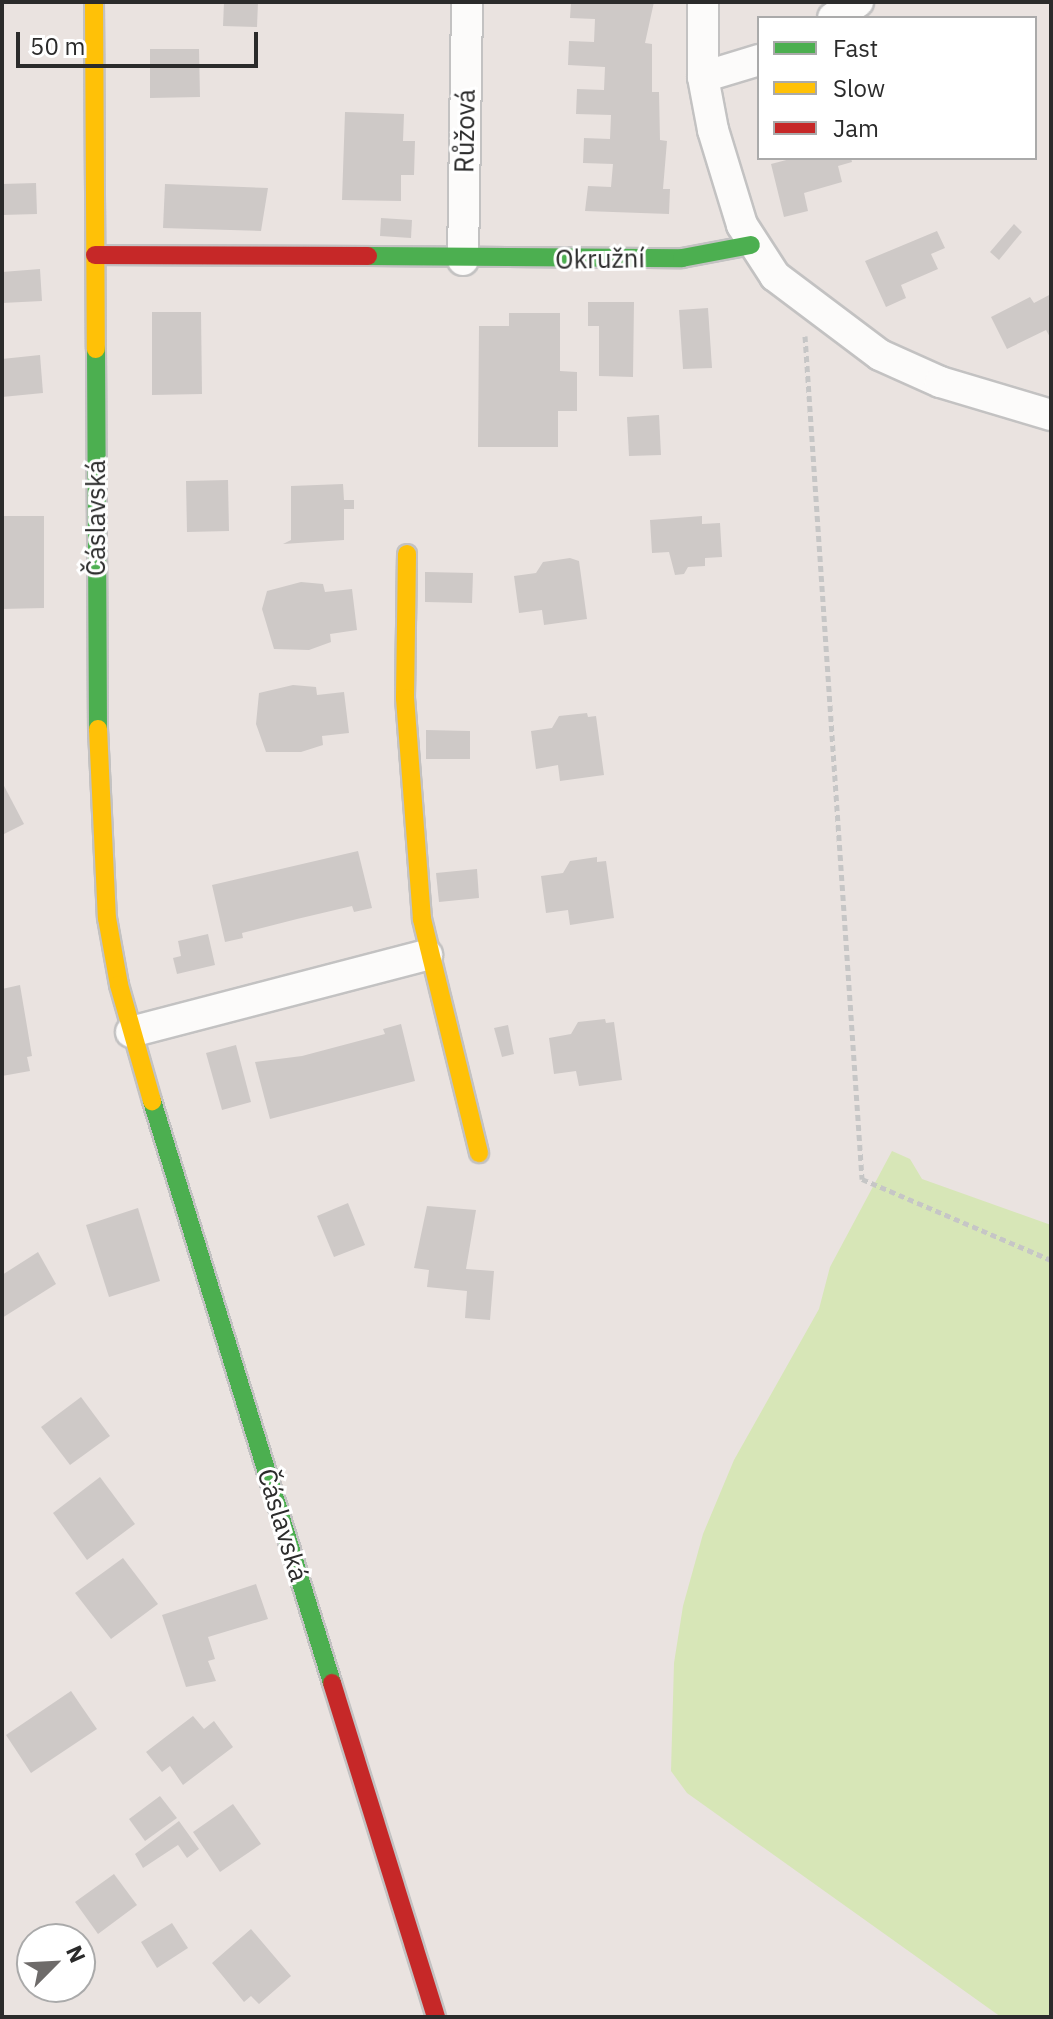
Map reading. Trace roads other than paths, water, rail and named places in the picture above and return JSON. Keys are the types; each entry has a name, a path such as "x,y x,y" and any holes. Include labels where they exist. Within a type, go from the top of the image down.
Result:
{"main road":[{"name":"Čáslavská","path":"94,2 99,824 107,918 131,1032 436,2017"},
{"name":"Okružní","path":"95,255 463,260 682,258 751,245"},
{"path":"407,554 408,775 427,955 479,1153"}],"street":[{"name":"Růžová","path":"463,260 467,2"},
{"path":"703,2 703,77 713,130 751,245 803,299 880,355 940,382 1051,415"},
{"path":"836,16 858,2"},
{"path":"703,77 757,61"},
{"path":"131,1032 427,955"}]}
